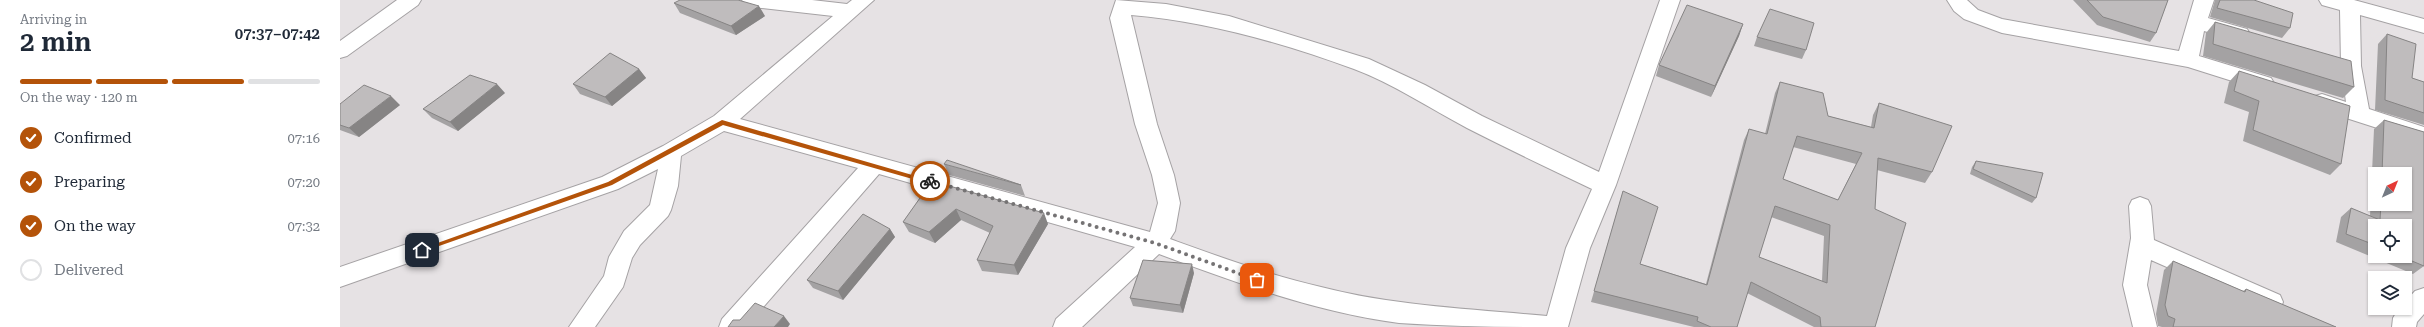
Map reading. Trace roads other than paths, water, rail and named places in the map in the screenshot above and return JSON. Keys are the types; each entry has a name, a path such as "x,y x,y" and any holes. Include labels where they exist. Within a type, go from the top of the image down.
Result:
{"street":[{"path":"340,51 411,0"},
{"path":"752,0 857,6"},
{"path":"1556,327 1578,248 1606,185 1670,0"},
{"path":"1957,0 1960,6 1976,18 2002,26 2188,60 2282,88"},
{"path":"2188,60 2191,39 2204,0"},
{"path":"2329,0 2424,26"},
{"path":"1065,327 1155,243 1163,231 1169,203 1163,176 1146,124 1120,18 1124,4 1229,23 1362,64 1418,90 1474,122 1606,185"},
{"path":"340,277 610,183 671,152 722,122 857,6"},
{"path":"2350,6 2343,63 2359,114"},
{"path":"2197,22 2259,40"},
{"path":"2303,95 2424,134"},
{"path":"722,122 873,166 1155,243 1257,280 1322,298 1398,312 1551,327"},
{"path":"581,327 615,280 621,257 632,238 660,210 668,186 671,152"},
{"path":"731,327 873,166"},
{"path":"2140,206 2142,245 2135,285 2145,327"},
{"path":"2142,245 2214,278 2291,310"},
{"path":"2404,327 2405,318 2424,298"}]}
